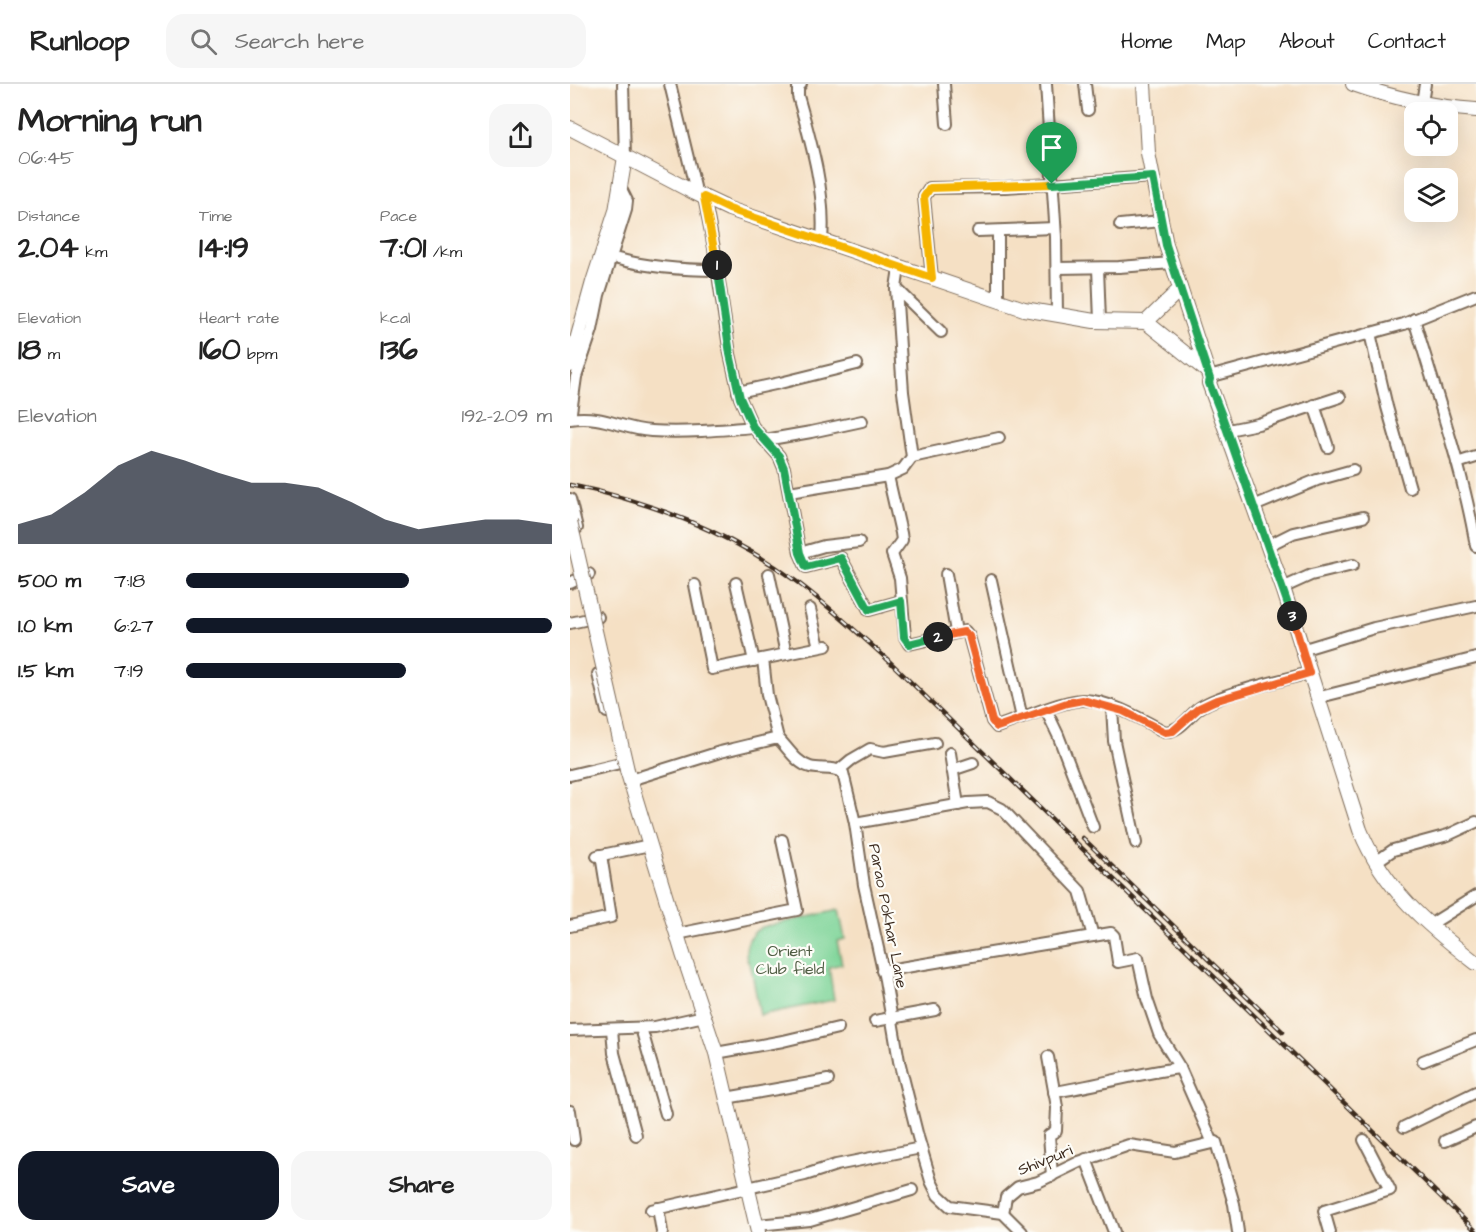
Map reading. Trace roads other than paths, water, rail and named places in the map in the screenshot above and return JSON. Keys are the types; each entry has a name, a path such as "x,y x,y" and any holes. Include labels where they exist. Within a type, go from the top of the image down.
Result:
{"main road":[{"path":"1144,84 1148,153 1172,263 1209,383 1284,591 1350,802 1370,855 1389,884 1403,899 1430,926 1476,963"},
{"path":"1353,84 1382,94 1418,102"},
{"path":"1458,108 1476,110"},
{"path":"570,128 729,209 899,268 1024,309 1100,321 1146,322 1214,380 1275,543 1362,814 1380,859 1396,880 1436,921 1476,954"},
{"path":"570,365 593,282 608,239 621,188 625,157"},
{"path":"1146,322 1180,290"},
{"path":"570,522 625,771 716,1053 758,1229"}],"street":[{"path":"623,84 625,157"},
{"path":"670,84 718,270 738,392 753,427 779,456 789,492 800,553 806,567 841,558 869,610 901,601"},
{"path":"801,84 798,87 798,96 813,150 822,208 822,240"},
{"path":"944,84 947,124"},
{"path":"1046,84 1052,149 1057,268 1056,314"},
{"path":"1085,84 1088,110"},
{"path":"1422,102 1425,84"},
{"path":"932,278 924,197 930,188 1052,184 1153,177"},
{"path":"570,346 587,280 616,189 621,188 627,201 626,210 599,295 592,330 576,377 570,419 587,417 649,431 695,432 753,427"},
{"path":"1120,225 1161,221"},
{"path":"978,231 1055,228"},
{"path":"998,231 998,300"},
{"path":"618,259 644,266 679,270 718,270"},
{"path":"1057,268 1172,263"},
{"path":"899,268 896,288 903,392 912,457"},
{"path":"1098,268 1100,321"},
{"path":"896,288 941,332"},
{"path":"1208,376 1370,333 1476,295"},
{"path":"1413,319 1473,513 1476,546"},
{"path":"1370,333 1387,407 1410,488"},
{"path":"738,392 857,364"},
{"path":"1233,429 1258,424 1340,397"},
{"path":"1314,405 1328,447"},
{"path":"765,440 862,421"},
{"path":"789,492 888,476 903,469 912,457 999,438"},
{"path":"1457,463 1476,457"},
{"path":"1261,503 1317,480 1353,470"},
{"path":"888,476 902,533 902,540 892,554 900,578 904,637 909,644 956,632 964,632 969,636 992,721 997,727 1083,700 1112,707 1165,732 1173,731 1199,708 1214,701 1309,673"},
{"path":"570,499 579,579"},
{"path":"1275,543 1293,533 1363,517"},
{"path":"570,540 579,579 593,618 631,763 632,775 625,771 602,693 593,618"},
{"path":"800,553 824,546 859,542"},
{"path":"1289,585 1311,575 1353,565"},
{"path":"769,574 786,654"},
{"path":"946,574 956,632"},
{"path":"991,580 1022,718"},
{"path":"736,583 759,660 778,738 802,764 839,770 851,760 870,750 884,752 935,743"},
{"path":"695,585 712,669 822,647 810,609"},
{"path":"1308,648 1374,627 1476,606"},
{"path":"570,623 593,618"},
{"path":"1324,696 1476,658"},
{"path":"1112,707 1114,741 1136,843"},
{"path":"1046,710 1058,735 1093,827"},
{"path":"570,775 625,771 778,738"},
{"path":"950,753 958,805"},
{"path":"952,770 973,763"},
{"name":"Parao Pokhar Lane","path":"839,770 843,773 855,823 864,885 899,1061 931,1181 944,1202 955,1207 1003,1213"},
{"path":"855,823 988,802 1002,809 1080,891 1093,936"},
{"path":"1380,859 1393,850 1448,835 1476,822"},
{"path":"677,934 797,910 782,840"},
{"path":"570,926 611,917 599,856 650,844"},
{"path":"1436,921 1476,896"},
{"path":"882,971 1113,934 1118,962 1138,958 1159,1034 1180,1068 1213,1143 1216,1143 1234,1204 1238,1232"},
{"path":"875,1021 935,1010"},
{"path":"570,1030 655,1028 704,1016"},
{"path":"641,1028 666,1114"},
{"path":"716,1053 838,1028"},
{"path":"612,1029 616,1061 636,1135"},
{"path":"1423,1061 1476,1040"},
{"path":"1048,1057 1057,1107 1056,1131 1049,1135 1052,1176"},
{"path":"1054,1092 1180,1068"},
{"path":"726,1098 828,1080"},
{"path":"1404,1127 1476,1092"},
{"path":"570,1111 574,1140"},
{"path":"1444,1141 1476,1127"},
{"path":"1330,1232 1324,1211 1390,1190 1364,1140"},
{"name":"Shivpuri","path":"1003,1213 1006,1197 1011,1191 1113,1149 1129,1145 1175,1152 1213,1143"},
{"path":"662,1232 655,1209 805,1175 836,1165 921,1148"},
{"path":"1086,1159 1114,1232"},
{"path":"758,1229 810,1220 912,1190"},
{"path":"1003,1213 1022,1232"}],"railway":[{"path":"570,485 630,500 689,521 745,548 797,582 888,660 1476,1231"},
{"path":"1083,838 1283,1032"}],"park label":[{"name":"Orient Club field","path":"790,960"}]}
